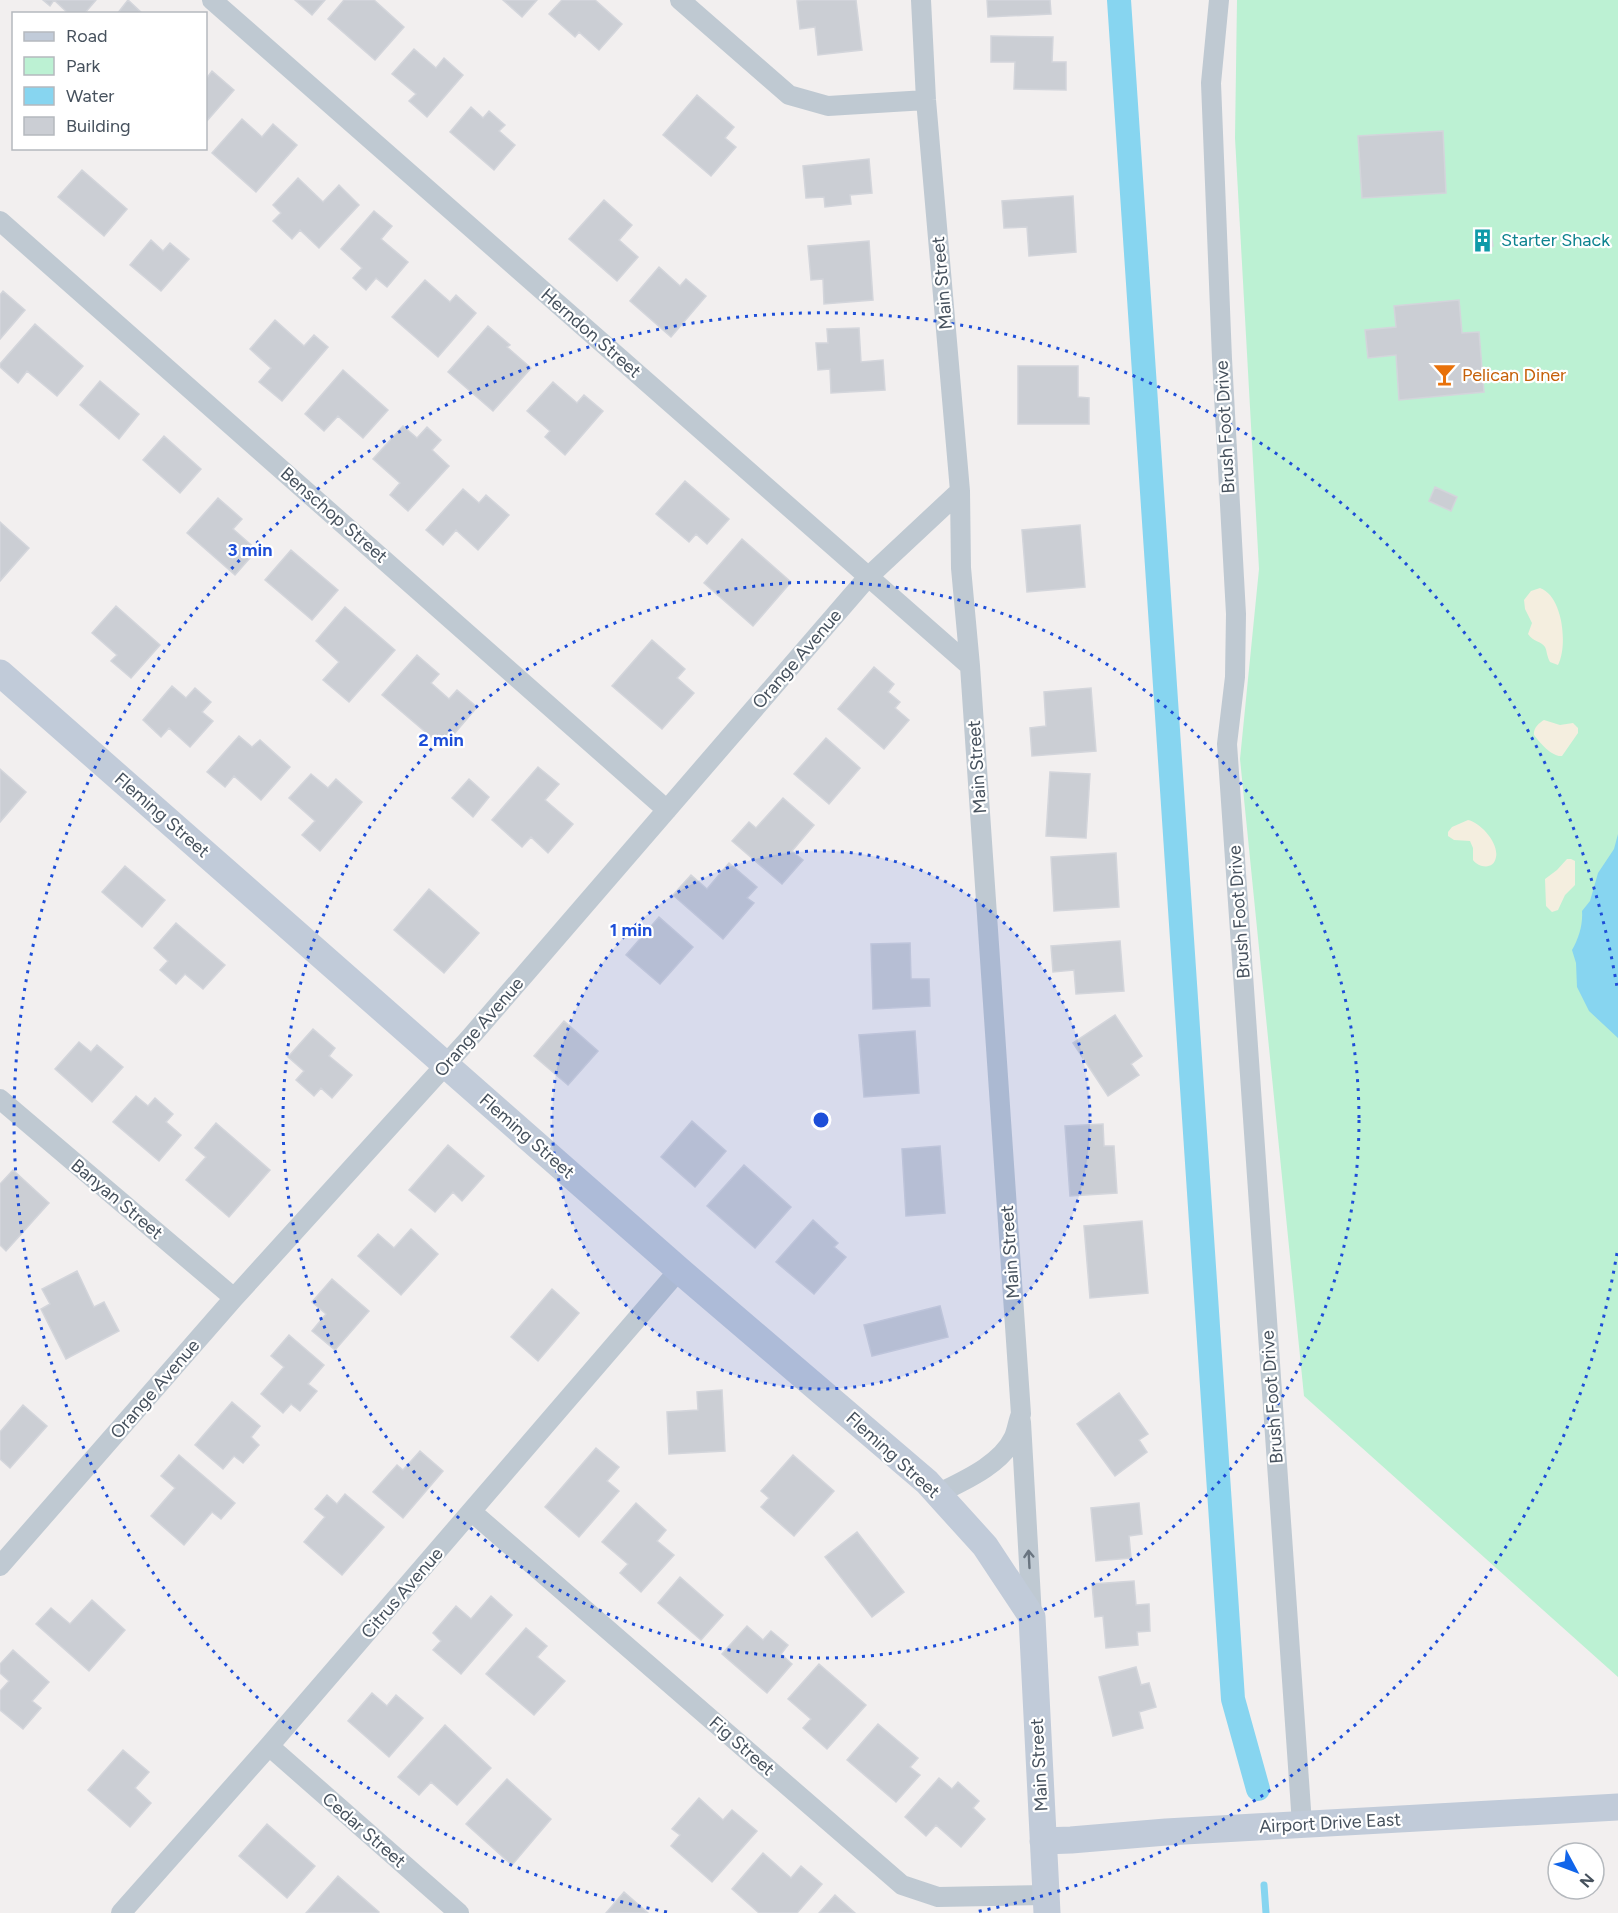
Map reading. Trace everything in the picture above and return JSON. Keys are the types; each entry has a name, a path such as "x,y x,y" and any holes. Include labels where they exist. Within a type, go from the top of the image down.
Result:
{"street":[{"name":"Herndon Street","path":"212,0 970,666"},
{"path":"680,0 789,95 828,106 926,100"},
{"name":"Main Street","path":"921,0 926,100 960,491 961,568 970,666 1021,1414 1014,1437 1006,1450 979,1472 937,1494"},
{"name":"Brush Foot Drive","path":"1219,0 1211,83 1222,359 1236,614 1235,677 1227,744 1302,1824"},
{"name":"Benschop Street","path":"0,221 667,810"},
{"name":"Orange Avenue","path":"0,1566 234,1298 446,1064 868,577 960,491"},
{"name":"Fleming Street","path":"0,673 679,1270 927,1482 985,1546 1032,1617"},
{"name":"Banyan Street","path":"0,1099 234,1298"},
{"name":"Citrus Avenue","path":"121,1913 269,1746 679,1270"},
{"path":"1021,1414 1032,1617"},
{"name":"Fig Street","path":"472,1512 902,1885 938,1897 1047,1904"},
{"name":"Main Street","path":"1032,1617 1047,1904"},
{"name":"Cedar Street","path":"269,1746 459,1913"},
{"name":"Airport Drive East","path":"1043,1841 1618,1807"}],"green space":[{"path":"1237,0 1618,0 1618,1677 1304,1396 1240,759 1259,569 1235,138"}],"sand":[{"path":"1540,588 1554,601 1561,622 1563,646 1558,665 1550,662 1545,647 1528,634 1532,623 1525,609 1524,600 1531,591"},
{"path":"1544,720 1560,725 1573,723 1578,728 1578,733 1562,756 1550,752 1534,735 1535,728"},
{"path":"1468,820 1483,829 1495,846 1495,861 1489,866 1482,866 1473,860 1473,848 1470,841 1454,840 1448,836 1452,827"},
{"path":"1567,859 1575,861 1575,885 1565,895 1558,910 1552,912 1546,906 1545,879"}],"water":[{"path":"1618,834 1618,1038 1589,1011 1577,987 1576,963 1572,950 1580,931 1582,911 1590,901 1598,873 1614,849"}],"building":[{"path":"43,0 54,0 50,6"},
{"path":"54,0 96,0 86,12 67,12"},
{"path":"128,0 141,12 119,12"},
{"path":"295,0 325,0 312,15"},
{"path":"344,0 374,0 404,27 375,60 328,19"},
{"path":"503,0 537,0 522,17"},
{"path":"562,0 595,0 622,24 599,50 579,32 575,37 549,14"},
{"path":"856,0 862,50 818,55 815,27 800,29 797,1"},
{"path":"987,0 1050,0 1051,14 988,17"},
{"path":"991,36 1053,37 1052,62 1066,62 1066,90 1014,89 1015,62 991,62"},
{"path":"414,49 436,68 444,58 463,75 427,117 409,101 416,94 392,74"},
{"path":"212,71 234,90 207,121 207,78"},
{"path":"697,95 734,127 725,138 736,147 711,176 663,135"},
{"path":"471,107 483,118 489,111 505,125 499,131 515,145 494,170 450,132"},
{"path":"242,119 262,137 273,124 297,145 256,192 212,153"},
{"path":"1443,131 1446,193 1362,198 1358,136"},
{"path":"869,159 872,193 850,195 851,204 825,207 824,197 806,198 803,166"},
{"path":"82,170 127,209 104,236 58,197"},
{"path":"298,178 323,202 339,185 359,205 319,248 300,230 292,239 273,221 281,213 273,205"},
{"path":"1073,196 1076,252 1029,256 1027,227 1004,228 1002,201"},
{"path":"604,200 632,225 619,240 638,257 617,281 569,239"},
{"path":"374,211 392,226 381,239 408,262 387,287 376,278 366,290 353,278 362,268 341,249"},
{"name":"Starter Shack","path":"1490,230 1493,246 1477,250 1473,233"},
{"path":"151,240 163,251 170,243 189,259 161,291 130,265"},
{"path":"869,241 873,300 824,304 823,279 811,280 808,246"},
{"path":"659,267 680,286 686,279 706,296 671,337 630,301"},
{"path":"425,280 450,302 456,295 476,313 438,357 392,317"},
{"path":"3,291 25,310 0,339 0,295"},
{"path":"1459,300 1462,333 1479,332 1484,392 1399,400 1396,355 1368,358 1365,330 1396,327 1394,306"},
{"path":"275,320 304,346 314,335 328,347 282,401 259,382 271,368 250,349"},
{"path":"35,324 83,366 57,396 27,371 18,383 0,367 0,364"},
{"path":"488,326 531,368 493,411 448,372"},
{"path":"859,328 861,362 883,360 885,390 831,393 830,369 818,370 816,343 828,343 827,329"},
{"path":"1018,366 1078,366 1078,397 1089,398 1089,424 1018,424"},
{"path":"343,370 388,410 363,438 338,416 324,431 305,414"},
{"path":"100,381 139,414 119,439 80,405"},
{"path":"553,382 577,403 584,395 603,411 565,455 545,437 550,431 527,411"},
{"path":"403,426 417,438 427,427 441,440 432,450 449,466 408,511 390,495 400,483 373,459"},
{"path":"164,436 201,469 180,493 143,460"},
{"path":"685,481 729,519 707,544 696,534 689,542 656,514"},
{"path":"1435,487 1457,497 1451,511 1429,501"},
{"path":"463,489 479,503 486,495 509,515 478,550 456,530 443,545 426,530"},
{"path":"218,498 242,519 233,529 257,550 235,575 187,533"},
{"path":"0,522 29,548 0,581"},
{"path":"1080,525 1085,587 1027,592 1022,530"},
{"path":"742,539 791,582 753,626 704,583"},
{"path":"291,550 338,590 312,620 265,580"},
{"path":"116,606 160,645 131,678 111,661 117,655 92,633"},
{"path":"345,607 395,650 349,702 323,680 339,662 316,641"},
{"path":"652,640 685,669 677,678 694,693 662,729 612,686"},
{"path":"417,655 439,674 431,683 449,699 457,690 477,707 443,747 382,695"},
{"path":"874,667 894,684 888,692 900,702 895,708 909,720 884,749 838,709"},
{"path":"172,686 186,698 195,688 211,702 202,712 213,721 190,747 169,728 161,737 143,720"},
{"path":"1091,688 1096,751 1032,756 1030,728 1046,726 1044,692"},
{"path":"239,736 252,747 260,740 290,767 261,800 234,776 225,787 207,772"},
{"path":"826,738 860,768 829,804 794,774"},
{"path":"538,767 559,784 545,800 573,824 548,853 531,837 522,847 492,820"},
{"path":"0,769 26,792 0,822"},
{"path":"1050,772 1090,774 1086,838 1046,836"},
{"path":"311,774 328,788 336,779 362,802 320,851 302,835 315,821 289,798"},
{"path":"469,779 489,797 473,817 452,798"},
{"path":"783,798 814,825 792,851 803,860 782,884 732,841 749,822 756,828"},
{"path":"1116,853 1119,907 1054,911 1051,857"},
{"path":"729,863 757,887 747,898 754,903 723,939 673,895 691,875 707,889"},
{"path":"125,866 165,900 142,927 102,892"},
{"path":"429,889 479,933 444,973 394,930"},
{"path":"659,917 693,947 660,984 626,955"},
{"path":"176,923 225,965 203,989 185,974 176,984 160,970 168,961 154,948"},
{"path":"1120,941 1124,991 1076,994 1074,970 1053,972 1051,946"},
{"path":"910,943 911,979 929,979 930,1006 873,1009 871,944"},
{"path":"1115,1015 1142,1056 1131,1064 1139,1075 1108,1096 1073,1043"},
{"path":"564,1021 598,1051 568,1085 534,1056"},
{"path":"313,1029 335,1048 329,1056 352,1075 332,1098 321,1088 314,1096 296,1080 304,1071 288,1057"},
{"path":"915,1031 919,1093 864,1097 859,1035"},
{"path":"79,1042 91,1052 97,1045 123,1067 92,1102 55,1069"},
{"path":"136,1096 148,1106 155,1098 173,1114 166,1122 181,1135 159,1161 113,1122"},
{"path":"692,1121 726,1151 695,1187 661,1157"},
{"path":"216,1123 270,1170 229,1217 186,1180 206,1157 195,1148"},
{"path":"1103,1124 1104,1146 1114,1146 1117,1193 1070,1196 1065,1126"},
{"path":"448,1145 484,1176 462,1201 453,1192 435,1212 409,1190"},
{"path":"940,1146 945,1213 906,1216 902,1149"},
{"path":"744,1165 791,1207 755,1248 707,1206"},
{"path":"13,1170 49,1203 6,1251 0,1245 0,1184"},
{"path":"813,1220 838,1243 834,1247 846,1257 814,1294 776,1262"},
{"path":"1142,1221 1148,1293 1090,1298 1084,1226"},
{"path":"411,1229 438,1254 401,1295 358,1256 378,1234 394,1248"},
{"path":"77,1271 94,1307 104,1302 119,1331 66,1359 41,1309 50,1304 42,1289"},
{"path":"332,1279 369,1311 335,1350 312,1331 326,1314 312,1302"},
{"path":"552,1289 579,1313 538,1361 511,1337"},
{"path":"940,1306 948,1337 872,1356 864,1325"},
{"path":"289,1335 324,1365 308,1384 317,1391 300,1411 291,1404 283,1413 261,1394 284,1367 271,1356"},
{"path":"722,1390 725,1451 669,1454 667,1412 698,1410 697,1392"},
{"path":"1119,1393 1148,1434 1139,1440 1147,1452 1115,1476 1077,1424"},
{"path":"232,1402 260,1426 251,1437 259,1445 243,1463 234,1456 223,1469 195,1445"},
{"path":"23,1405 47,1426 10,1468 0,1459 0,1432"},
{"path":"596,1448 619,1467 607,1481 619,1491 579,1537 545,1507"},
{"path":"420,1451 443,1471 403,1518 373,1492 397,1465 403,1470"},
{"path":"179,1455 235,1503 221,1519 212,1512 184,1545 151,1516 175,1488 161,1476"},
{"path":"793,1455 834,1491 794,1536 761,1507 769,1498 761,1491"},
{"path":"345,1494 384,1527 342,1575 304,1542 325,1517 315,1509 327,1495 337,1504"},
{"path":"636,1503 666,1530 657,1541 674,1555 641,1592 620,1573 628,1564 602,1542"},
{"path":"1139,1503 1142,1534 1129,1536 1131,1558 1096,1561 1091,1508"},
{"path":"857,1532 904,1592 872,1617 825,1557"},
{"path":"680,1577 723,1615 701,1640 658,1603"},
{"path":"1134,1581 1136,1605 1149,1604 1150,1631 1137,1632 1138,1645 1106,1648 1103,1616 1095,1617 1092,1584"},
{"path":"491,1596 512,1615 461,1674 433,1650 441,1641 433,1633 456,1606 471,1619"},
{"path":"92,1600 125,1630 89,1671 36,1624 51,1608 70,1624"},
{"path":"747,1626 763,1640 771,1631 788,1645 781,1654 792,1664 767,1693 722,1654"},
{"path":"526,1628 547,1646 537,1657 565,1681 534,1715 486,1674"},
{"path":"13,1650 49,1682 32,1701 41,1708 23,1729 0,1710 0,1691 9,1681 0,1673 0,1664"},
{"path":"819,1664 866,1705 827,1749 803,1728 811,1719 788,1699"},
{"path":"1136,1667 1141,1685 1149,1683 1156,1707 1139,1712 1143,1728 1113,1736 1099,1677"},
{"path":"372,1693 387,1706 396,1695 423,1718 389,1757 348,1721"},
{"path":"878,1724 918,1758 910,1767 920,1775 896,1802 847,1760"},
{"path":"445,1725 491,1768 457,1805 431,1782 419,1795 398,1777"},
{"path":"123,1750 149,1772 135,1788 151,1803 130,1827 88,1790"},
{"path":"939,1778 952,1789 958,1782 979,1801 973,1808 985,1819 961,1847 936,1825 926,1836 905,1817"},
{"path":"507,1779 551,1819 512,1865 466,1824"},
{"path":"699,1798 723,1820 732,1810 757,1831 712,1882 671,1846 680,1835 672,1829"},
{"path":"267,1824 315,1866 287,1898 239,1856"},
{"path":"763,1853 791,1878 801,1866 822,1884 797,1913 759,1913 732,1889"},
{"path":"338,1876 379,1912 306,1913"},
{"path":"624,1892 648,1913 606,1913"},
{"path":"835,1895 855,1913 819,1913"}],"waterway":[{"path":"1119,0 1233,1699 1258,1789"},
{"path":"1264,1885 1266,1913"}],"place":[{"name":"Starter Shack","path":"1483,240"},
{"name":"Pelican Diner","path":"1444,375"}]}
